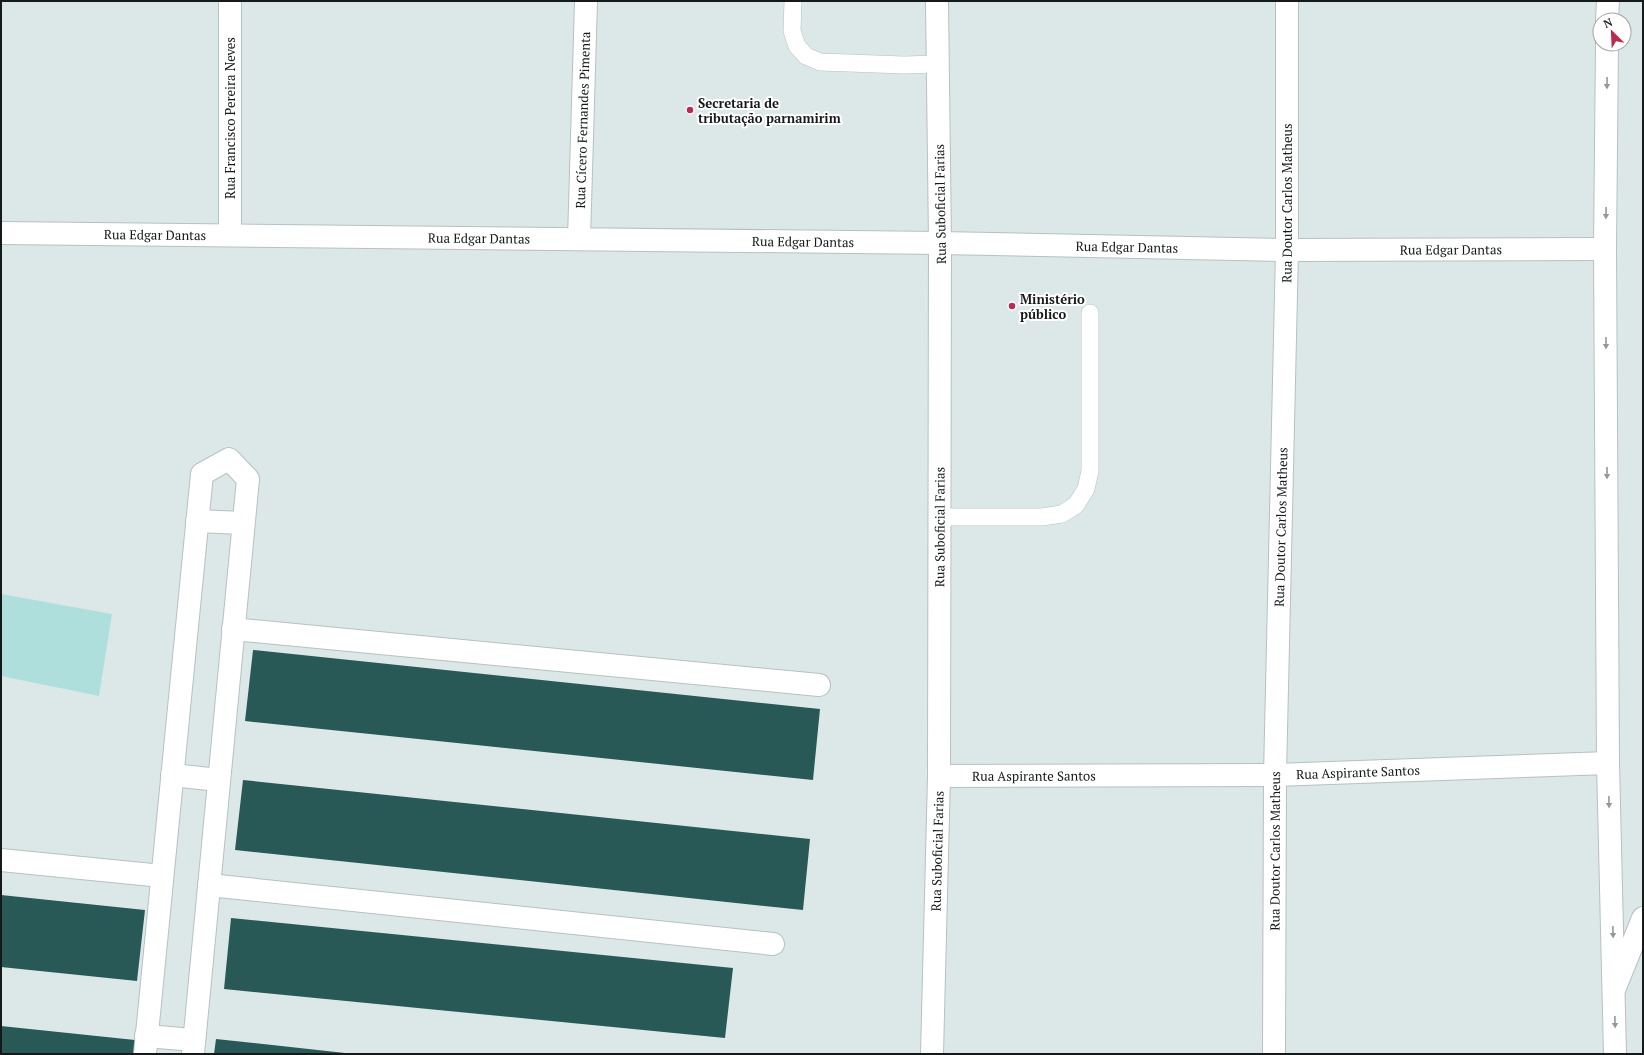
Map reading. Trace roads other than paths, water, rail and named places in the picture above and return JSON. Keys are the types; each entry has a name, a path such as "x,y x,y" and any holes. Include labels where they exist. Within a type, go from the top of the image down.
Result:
{"main road":[{"name":"Rua Francisco Pereira Neves","path":"230,1 230,235"},
{"name":"Rua Cícero Fernandes Pimenta","path":"579,239 586,1"},
{"name":"Rua Suboficial Farias","path":"932,1054 939,776 940,243 937,1"},
{"name":"Rua Doutor Carlos Matheus","path":"1274,1054 1275,775 1287,250 1287,1"},
{"path":"1607,12 1608,1"},
{"path":"1607,52 1605,249 1608,763 1615,1054"},
{"name":"Rua Edgar Dantas","path":"1,233 940,243 1287,250 1605,249"},
{"path":"229,459 248,479 243,523 194,1047 145,1045 202,474 229,459"},
{"path":"197,521 243,523"},
{"path":"234,629 819,685"},
{"name":"Rua Aspirante Santos","path":"939,776 1275,775 1608,763"},
{"path":"172,775 219,780"},
{"path":"1,860 162,876"},
{"path":"209,885 773,944"},
{"path":"1614,990 1643,918"}],"lane":[{"path":"793,1 792,31 796,46 806,56 820,62 904,65 938,64"},
{"path":"940,517 1042,517 1062,514 1076,505 1086,489 1090,471 1090,313"}],"place":[{"name":"Secretaria de tributação parnamirim","path":"690,110"},
{"name":"Ministério público","path":"1012,306"}]}
